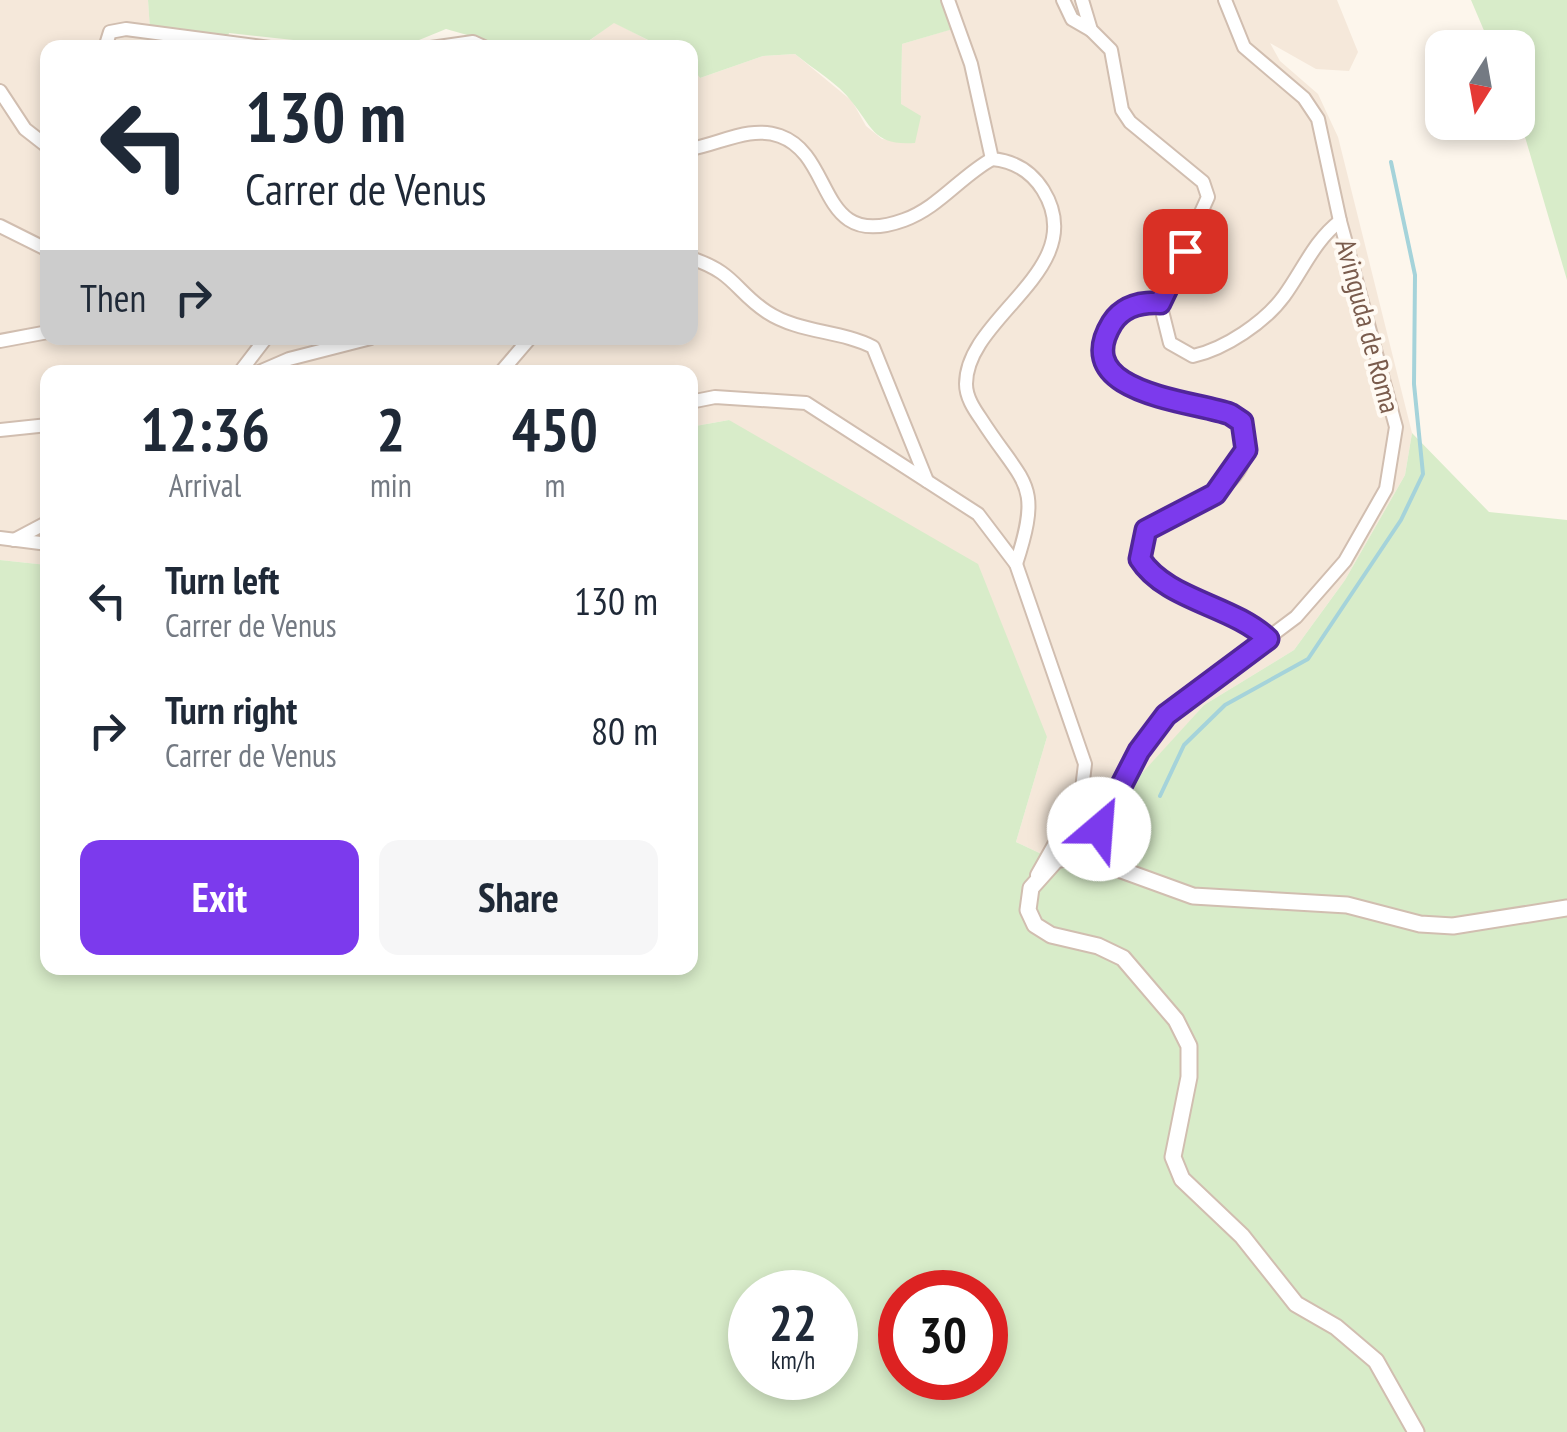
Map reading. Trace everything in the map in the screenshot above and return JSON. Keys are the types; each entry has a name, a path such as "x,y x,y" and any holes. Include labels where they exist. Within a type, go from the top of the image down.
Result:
{"street":[{"path":"948,0 971,64 992,160"},
{"path":"1063,0 1072,20 1091,30 1111,50 1122,110 1130,122 1203,182 1208,198 1160,303 1170,343 1193,356 1240,334 1281,300 1324,232 1340,221"},
{"path":"1082,0 1091,30"},
{"name":"Avinguda de Roma","path":"1077,855 1144,742 1166,715 1296,618 1344,560 1386,488 1394,444 1396,427 1340,221 1318,119 1304,98 1244,47 1225,0"},
{"path":"108,40 110,32 126,29 209,40"},
{"path":"0,91 25,129 40,141"},
{"path":"698,147 752,132 778,135 798,146 819,174 832,207 861,225 883,226 919,214 992,160 1014,163 1036,179 1053,206 1048,254 972,362 966,384 971,403 1026,481 1032,500 1016,564"},
{"path":"2,228 40,246"},
{"path":"698,261 739,283 766,312 800,327 873,347 927,481"},
{"path":"1160,303 1141,302 1118,315 1102,344 1109,372 1123,384 1230,414 1242,422 1246,450 1215,494 1146,530 1140,559 1158,580 1253,625 1268,639"},
{"path":"0,341 40,334"},
{"path":"245,365 261,345"},
{"path":"274,365 342,345"},
{"path":"507,365 524,345"},
{"path":"698,401 715,398 806,403 988,524 1016,564 1085,764 1083,792 1036,877 1028,910 1036,924 1051,935 1098,946 1123,958 1182,1033 1188,1046 1189,1077 1172,1157 1182,1180 1242,1236 1296,1304 1336,1327 1376,1361 1416,1432"},
{"path":"0,430 40,426"},
{"path":"7,539 40,525"},
{"path":"7,539 40,543"},
{"path":"1065,830 1095,826 1111,864"},
{"path":"1065,830 1065,848 1077,855 1193,896 1347,905 1420,924 1472,924 1567,908"},
{"path":"1036,877 1056,860 1077,855"}],"shaded area":[{"path":"0,0 148,0 151,40 40,40 40,345 698,345 698,75 700,78 763,56 795,54 852,101 866,126 882,139 915,143 901,104 902,44 952,29 940,0 1337,0 1358,52 1349,71 1316,69 1270,43 1280,61 1318,94 1338,137 1412,433 1405,475 1345,580 1294,650 1204,705 1134,783 1084,864 1067,866 1016,842 1047,737 729,420 698,426 698,365 40,365 40,564 0,560"},
{"path":"614,22 647,40 590,40"}],"green space":[{"path":"148,0 940,0 953,29 902,44 901,104 921,116 915,143 891,142 876,133 840,89 795,54 763,56 700,78 698,40 648,40 614,23 590,40 485,40 446,29 419,40 294,40 229,33 227,40 151,40"},
{"path":"1471,0 1567,0 1567,280 1526,140 1535,140 1535,30 1484,30"},
{"path":"729,420 978,564 1047,737 1016,842 1067,866 1085,864 1133,783 1204,705 1294,650 1345,580 1405,475 1412,433 1489,512 1567,520 1567,1432 0,1432 0,560 40,564 40,975 698,975 698,426"}],"waterway":[{"path":"1160,796 1184,745 1225,705 1308,659 1401,520 1423,474 1414,384 1415,275 1391,162"}],"route":[{"path":"1099,829 1150,732 1189,696 1268,639 1253,625 1158,580 1140,559 1140,542 1146,530 1215,494 1241,464 1246,450 1242,422 1230,414 1123,384 1109,372 1105,360 1102,344 1118,315 1141,302 1160,303 1185,251"}]}
